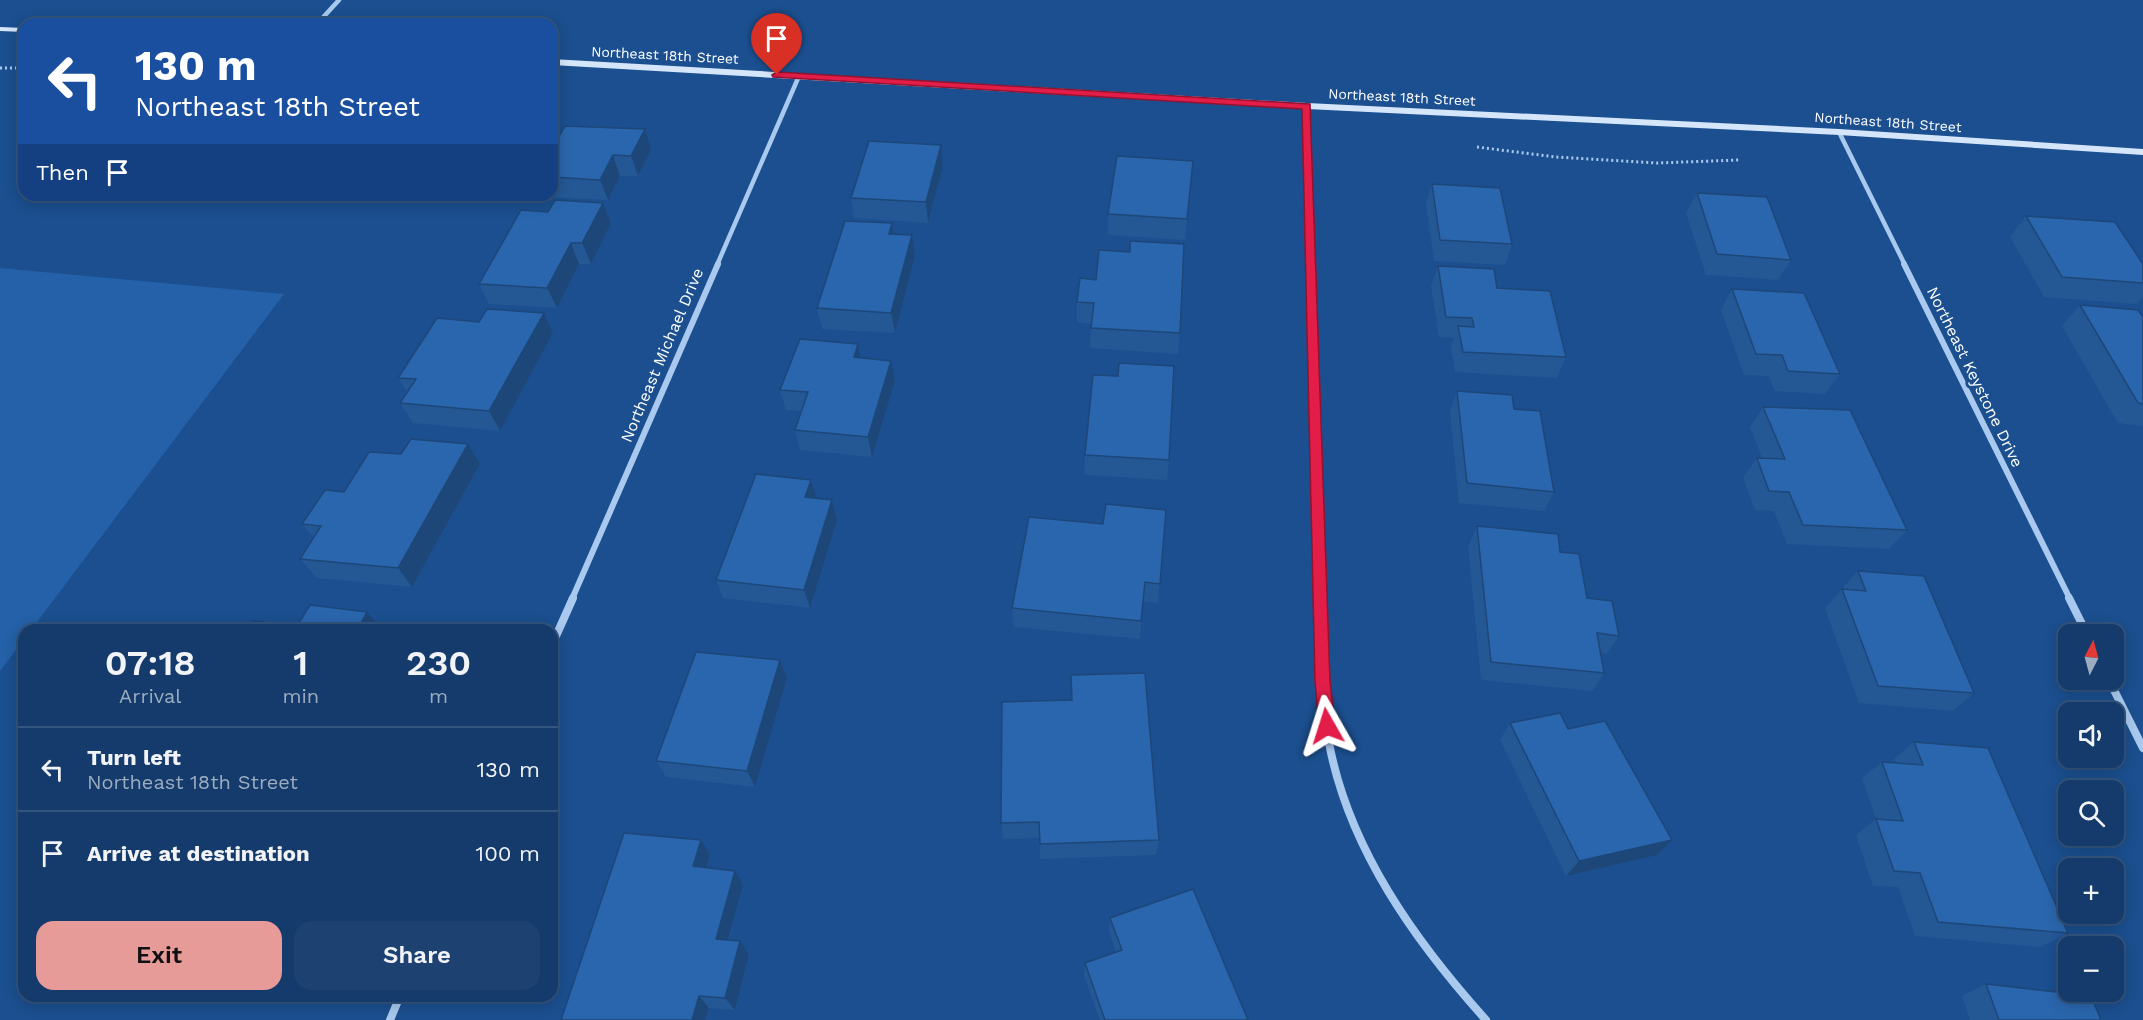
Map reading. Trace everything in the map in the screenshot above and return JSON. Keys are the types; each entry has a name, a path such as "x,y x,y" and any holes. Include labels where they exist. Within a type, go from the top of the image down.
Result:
{"main road":[{"path":"0,29 18,30"},
{"name":"Northeast 18th Street","path":"558,62 1306,106 1839,132 2143,152"}],"street":[{"path":"322,18 339,0"},
{"name":"Northeast Michael Drive","path":"558,631 799,76"},
{"path":"1306,106 1322,681 1330,748 1353,825 1393,902 1448,980 1486,1020"},
{"name":"Northeast Keystone Drive","path":"1839,132 2082,624"},
{"path":"2114,690 2143,748"},
{"path":"390,1020 398,1002"}],"path":[{"path":"0,68 18,68"}],"shaded area":[{"path":"0,268 284,294 36,624 18,624 18,647 0,671"}],"building":[{"path":"565,126 645,129 631,156 613,155 600,180 558,177 558,138"},
{"path":"869,141 941,145 926,202 851,198"},
{"path":"1117,156 1193,161 1187,219 1108,214"},
{"path":"1432,184 1500,188 1512,244 1440,240"},
{"path":"1697,193 1767,197 1791,260 1717,254"},
{"path":"558,200 603,203 582,243 571,243 547,288 479,284 521,210 548,212 554,201"},
{"path":"2026,216 2115,222 2143,264 2143,283 2062,277"},
{"path":"845,221 892,223 889,234 912,235 891,313 817,308"},
{"path":"1130,241 1184,244 1180,333 1091,328 1094,303 1077,302 1080,278 1096,280 1099,250 1130,252"},
{"path":"1438,266 1494,269 1497,288 1550,291 1566,357 1463,352 1458,326 1474,327 1472,318 1446,317"},
{"path":"1732,289 1804,293 1840,374 1788,371 1782,355 1756,354"},
{"path":"2080,305 2138,310 2143,317 2143,404 2138,403"},
{"path":"487,309 544,313 489,411 400,403 416,379 398,378 437,318 479,322"},
{"path":"800,339 858,344 854,357 891,361 868,437 795,430 808,392 780,390"},
{"path":"1119,363 1174,366 1169,460 1085,455 1093,375 1118,376"},
{"path":"1457,391 1512,395 1514,409 1540,411 1554,492 1467,483"},
{"path":"1763,407 1850,410 1907,530 1803,525 1789,492 1769,491 1757,458 1785,459"},
{"path":"411,439 468,444 398,568 300,559 321,526 302,524 325,490 344,492 369,452 401,454"},
{"path":"756,474 811,480 805,497 832,500 804,590 716,580"},
{"path":"1106,504 1166,510 1160,584 1145,582 1141,621 1012,608 1029,517 1103,524"},
{"path":"1477,526 1558,534 1560,552 1579,554 1587,598 1612,601 1619,636 1597,633 1604,673 1491,662"},
{"path":"1858,571 1924,576 1974,693 1878,686 1842,589 1866,591"},
{"path":"310,605 367,612 360,624 298,624"},
{"path":"253,621 279,624 251,624"},
{"path":"696,652 780,660 747,771 656,761"},
{"path":"1145,673 1159,840 1040,844 1039,822 1001,823 1002,702 1072,700 1071,675"},
{"path":"1560,713 1568,729 1605,721 1672,840 1579,861 1510,723"},
{"path":"1914,742 1988,748 2058,910 2058,924 2064,924 2068,933 1938,922 1920,873 1894,871 1876,819 1903,821 1882,762 1923,765"},
{"path":"624,833 701,840 693,866 735,871 716,939 740,941 725,998 699,996 692,1020 561,1020"},
{"path":"1193,889 1248,1020 1105,1020 1085,963 1122,950 1110,918"},
{"path":"1986,984 2058,992 2058,1002 2094,1002 2101,1020 1999,1020"}],"route":[{"path":"777,75 1306,106 1322,681 1327,726"}]}
